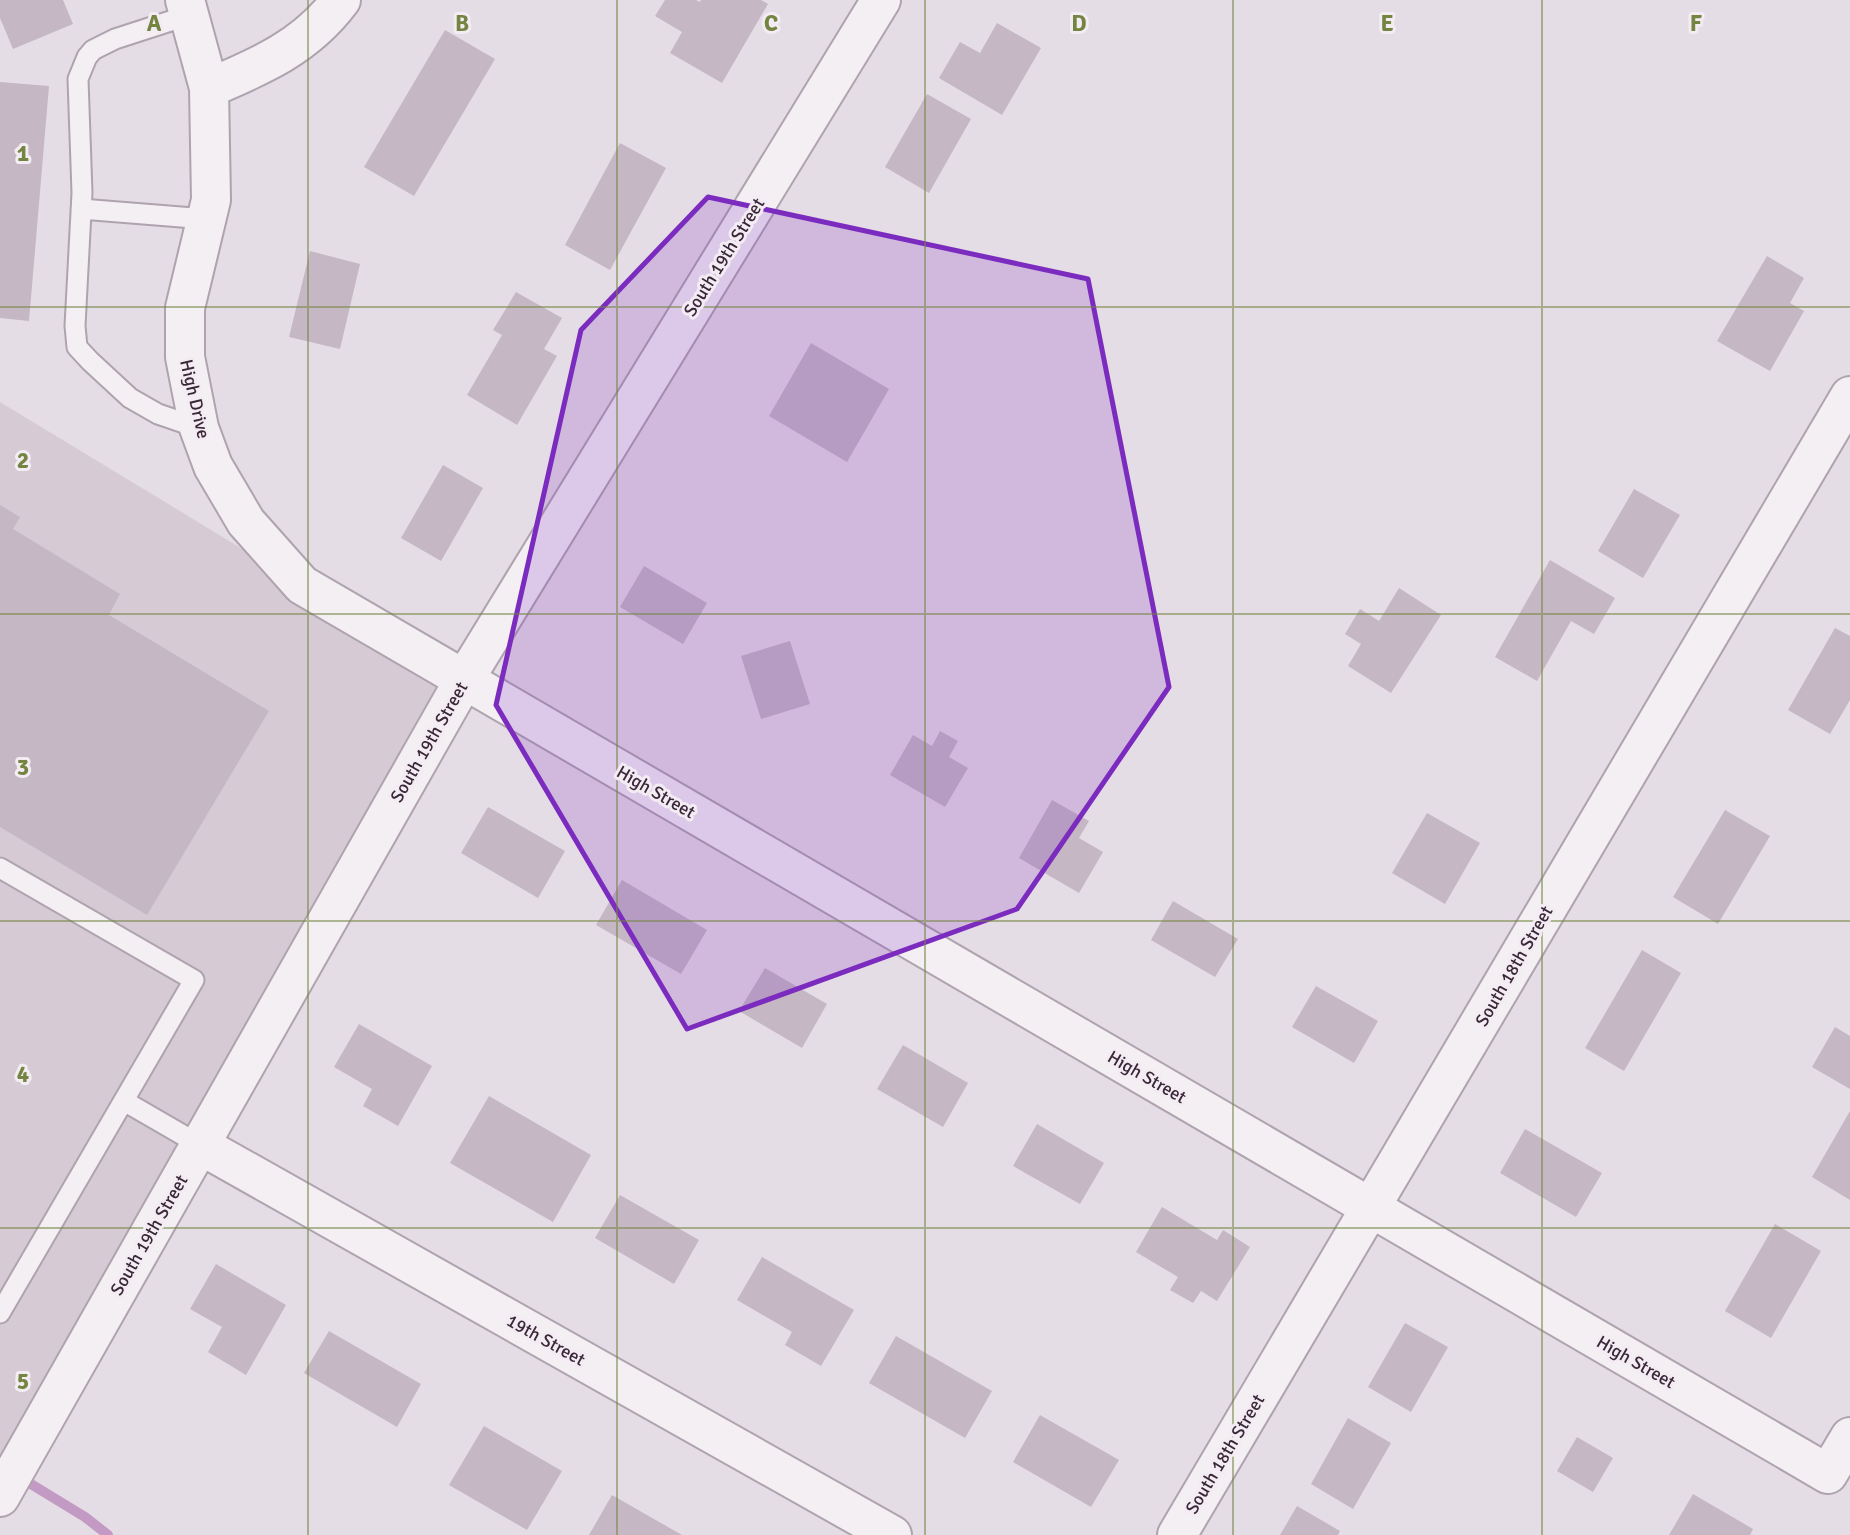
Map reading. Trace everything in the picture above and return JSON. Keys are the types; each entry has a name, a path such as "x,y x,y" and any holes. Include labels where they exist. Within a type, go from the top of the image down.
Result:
{"street":[{"path":"209,88 272,61 326,21 341,0"},
{"name":"South 19th Street","path":"0,1497 464,680 881,0"},
{"name":"High Drive","path":"188,7 209,88 211,200 185,309 185,357 199,428 213,466 246,522 302,585 464,680"},
{"name":"South 18th Street","path":"1177,1535 1846,410"},
{"name":"High Street","path":"464,680 1828,1474 1850,1437"},
{"name":"19th Street","path":"200,1145 892,1535"}],"lane":[{"path":"188,7 93,50 87,57 78,79 81,209 75,326 78,347 90,362 130,398 158,414 199,428"},
{"path":"81,209 206,219"},
{"path":"0,868 194,980 0,1313"},
{"path":"124,1101 200,1145"}],"highlighted area":[{"path":"708,197 1088,279 1169,687 1017,909 687,1029 496,705 581,330"}],"shaded area":[{"path":"0,402 464,680 0,1497"}],"building":[{"path":"0,0 63,0 73,24 13,49 0,18"},
{"path":"665,0 761,0 768,4 722,83 670,53 682,32 655,16"},
{"path":"997,23 1041,48 1002,115 939,78 960,42 980,53"},
{"path":"445,30 495,59 414,196 364,167"},
{"path":"0,82 49,86 29,321 0,318"},
{"path":"927,94 971,119 929,193 885,167"},
{"path":"620,143 666,168 610,270 565,245"},
{"path":"310,251 360,264 340,349 289,337"},
{"path":"1767,256 1804,278 1790,303 1804,311 1770,371 1717,341"},
{"path":"516,292 562,318 544,349 557,356 517,425 467,395 502,335 493,330"},
{"path":"811,343 889,389 847,462 769,416"},
{"path":"443,465 483,488 441,561 401,538"},
{"path":"1634,489 1680,515 1643,578 1598,551"},
{"path":"0,505 20,517 13,529 120,594 109,615 269,711 147,915 0,827"},
{"path":"1550,560 1615,598 1594,634 1571,621 1537,681 1495,657"},
{"path":"644,566 707,603 683,644 620,607"},
{"path":"1399,588 1441,615 1391,693 1348,666 1361,644 1345,634 1360,609 1379,621"},
{"path":"1835,628 1850,636 1850,700 1830,734 1788,710"},
{"path":"790,641 810,704 761,719 741,656"},
{"path":"940,731 958,741 949,757 968,768 945,807 890,775 913,735 932,746"},
{"path":"1052,800 1089,821 1079,838 1103,852 1079,893 1019,858"},
{"path":"488,807 565,851 538,898 461,853"},
{"path":"1725,810 1770,836 1718,924 1673,897"},
{"path":"1427,813 1480,843 1445,904 1392,873"},
{"path":"622,880 707,930 681,974 596,925"},
{"path":"1173,901 1238,939 1215,977 1151,940"},
{"path":"1642,950 1681,973 1624,1071 1585,1048"},
{"path":"765,968 827,1004 802,1048 739,1011"},
{"path":"1316,986 1378,1021 1354,1063 1292,1027"},
{"path":"359,1024 432,1066 398,1126 363,1106 372,1089 334,1067"},
{"path":"1835,1027 1850,1036 1850,1089 1812,1067"},
{"path":"903,1045 968,1083 943,1127 877,1089"},
{"path":"489,1096 591,1155 553,1222 450,1163"},
{"path":"1850,1111 1850,1200 1812,1177"},
{"path":"1037,1124 1104,1163 1080,1204 1013,1166"},
{"path":"1525,1129 1602,1173 1576,1217 1500,1173"},
{"path":"620,1195 699,1240 674,1284 595,1238"},
{"path":"1162,1207 1217,1240 1223,1230 1250,1247 1217,1301 1201,1291 1193,1303 1170,1290 1178,1277 1136,1252"},
{"path":"1775,1224 1821,1251 1771,1338 1725,1311"},
{"path":"762,1257 854,1310 821,1366 785,1345 792,1332 737,1300"},
{"path":"216,1264 286,1305 246,1375 208,1352 222,1327 190,1309"},
{"path":"1405,1323 1448,1347 1411,1412 1368,1387"},
{"path":"329,1331 421,1384 397,1427 304,1373"},
{"path":"896,1336 992,1391 965,1438 869,1383"},
{"path":"1040,1415 1119,1460 1091,1507 1013,1462"},
{"path":"1348,1418 1391,1443 1353,1509 1311,1484"},
{"path":"484,1426 562,1471 527,1530 449,1485"},
{"path":"1577,1437 1613,1458 1593,1492 1557,1471"},
{"path":"1693,1494 1753,1529 1750,1535 1669,1535"},
{"path":"612,1495 682,1535 589,1535"},
{"path":"1297,1506 1340,1531 1338,1535 1280,1535"}],"waterway":[{"path":"26,1481 85,1517 108,1535"}]}
